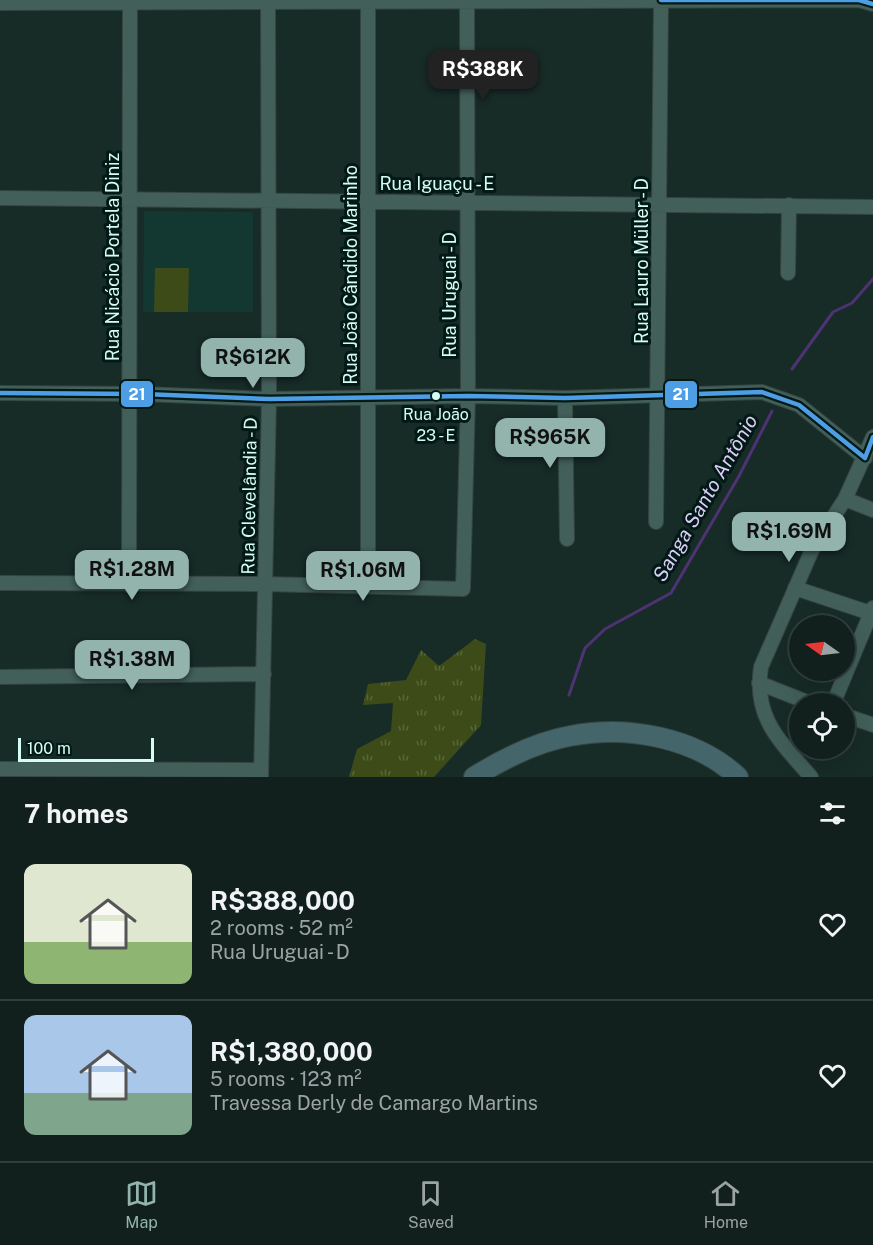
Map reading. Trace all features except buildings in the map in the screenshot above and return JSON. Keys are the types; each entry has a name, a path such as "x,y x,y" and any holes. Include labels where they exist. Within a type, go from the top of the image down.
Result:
{"highway":[{"path":"474,777 523,751 570,736 630,732 680,743 706,755 738,777"}],"street":[{"name":"Rua Lauro Müller - D","path":"656,522 661,0"},
{"path":"0,3 859,0 873,4"},
{"name":"Rua Nicácio Portela Diniz","path":"129,585 130,1"},
{"name":"Rua Clevelândia - D","path":"261,773 269,399 268,1"},
{"name":"Rua João Cândido Marinho","path":"368,1 368,586"},
{"name":"Rua Uruguai - D","path":"368,586 463,589 468,396 467,1"},
{"name":"Rua Iguaçu - E","path":"0,198 467,201 873,207"},
{"path":"788,273 789,205"},
{"path":"0,393 130,394 269,399 468,396 565,398 659,396 732,391 762,392 800,405 865,458"},
{"path":"565,398 567,539"},
{"path":"811,777 767,722 761,707 759,683 767,651 812,550 845,499 873,437"},
{"path":"845,499 873,510"},
{"path":"0,583 368,586"},
{"path":"795,588 872,612 838,693"},
{"path":"0,677 264,674"},
{"path":"759,683 789,695"},
{"path":"855,719 873,725"},
{"path":"0,769 261,773"}],"shaded area":[{"path":"144,211 253,212 253,312 143,312"}],"green space":[{"path":"155,268 189,268 188,312 154,312"},
{"path":"475,639 486,644 481,725 434,777 349,777 357,749 391,731 393,703 363,705 368,684 406,680 421,650 439,666"}],"waterway":[{"name":"Sanga Santo Antônio","path":"792,369 833,312 852,303 873,279"},
{"name":"Sanga Santo Antônio","path":"569,695 585,648 605,629 671,593 739,476 772,411"}],"transit line":[{"name":"21","path":"661,0 859,0 873,4"},
{"name":"21","path":"0,393 143,394 269,399 468,396 565,398 762,392 799,405 865,458 873,437"}],"place":[{"name":"Rua João 23 - E","path":"436,396"}]}
